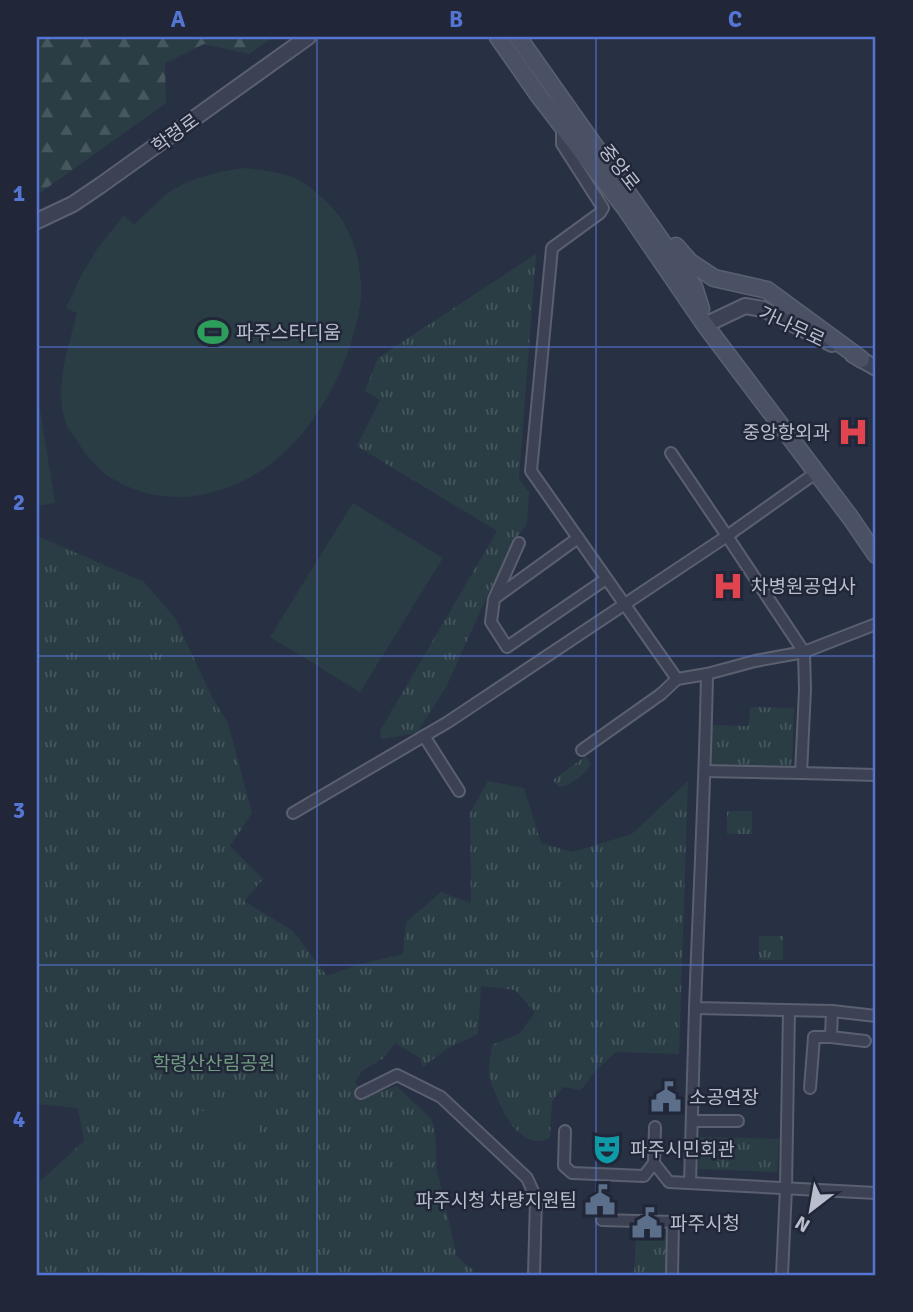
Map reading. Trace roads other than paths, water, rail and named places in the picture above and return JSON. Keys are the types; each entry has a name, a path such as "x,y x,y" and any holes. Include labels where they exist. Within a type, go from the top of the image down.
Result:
{"main road":[{"name":"중앙로","path":"498,37 562,127 625,208 705,325 817,472 876,555"},
{"name":"중앙로","path":"517,37 694,287 705,325"},
{"path":"626,190 690,262 714,278 766,290 861,359"}],"street":[{"name":"학령로","path":"37,221 73,204 101,185 308,37"},
{"path":"562,127 562,144 603,208 552,248 531,471 677,679"},
{"name":"가나무로","path":"705,325 745,306 764,309 876,368"},
{"path":"671,453 804,652 801,773"},
{"path":"293,813 424,736 535,665 817,472"},
{"path":"494,599 578,538"},
{"path":"519,542 494,599 491,622 507,647 606,579"},
{"path":"582,750 661,694 677,679 707,674 755,660 804,652 876,624"},
{"path":"690,1183 707,674"},
{"path":"424,736 459,791"},
{"path":"705,771 876,775"},
{"path":"695,1009 832,1012 876,1016"},
{"path":"782,1275 789,1011"},
{"path":"831,1037 832,1012"},
{"path":"810,1088 814,1037 865,1041"},
{"path":"361,1093 397,1075 441,1097 527,1178 536,1198 534,1275"},
{"path":"692,1121 738,1121"},
{"path":"565,1131 564,1166 572,1173 644,1177 654,1163 655,1127"},
{"path":"654,1163 668,1182 876,1194"},
{"path":"602,1220 673,1222 672,1275"}],"place":[{"name":"파주스타디움","path":"213,332"},
{"name":"중앙항외과","path":"853,432"},
{"name":"차병원공업사","path":"728,586"},
{"name":"소공연장","path":"666,1097"},
{"name":"파주시민회관","path":"607,1149"},
{"name":"파주시청 차량지원팀","path":"600,1200"},
{"name":"파주시청","path":"647,1223"}],"park label":[{"name":"학령산산림공원","path":"214,1063"}]}
